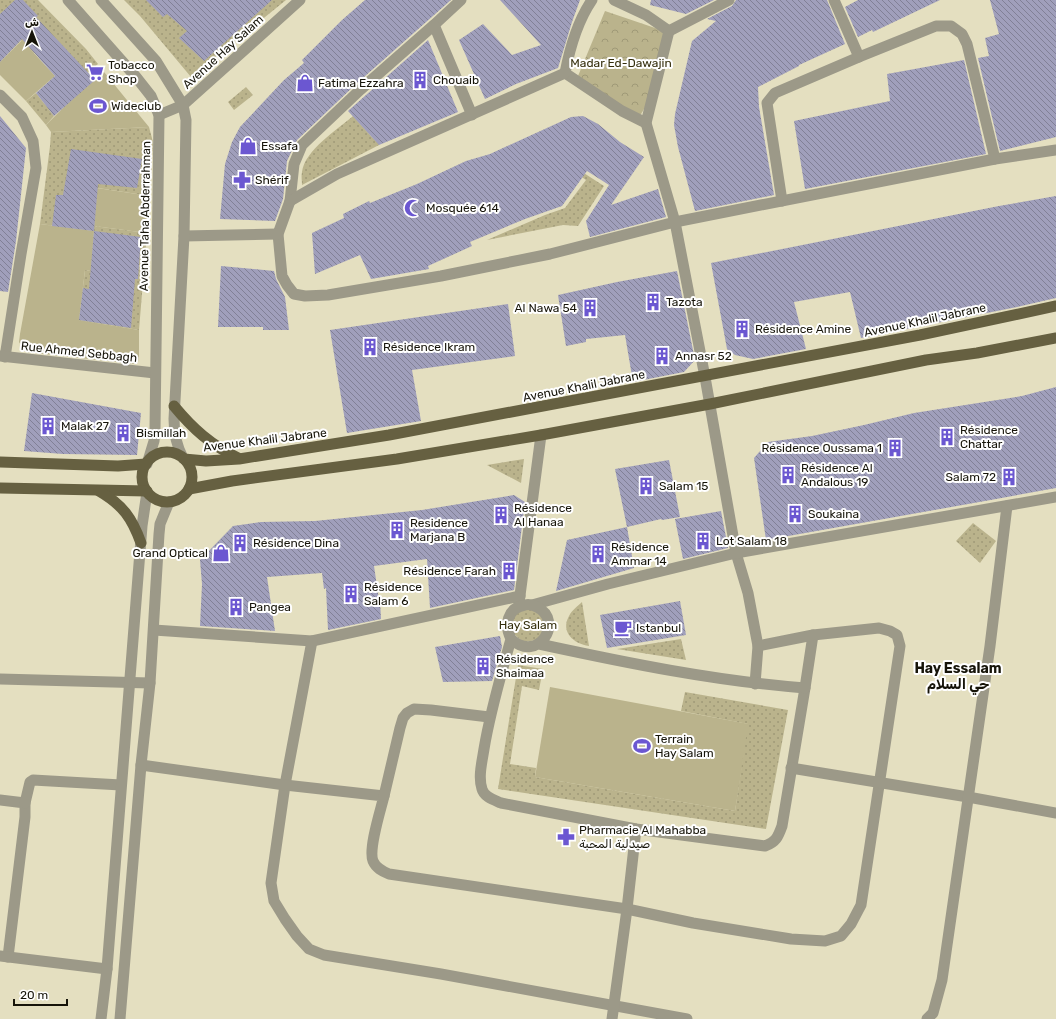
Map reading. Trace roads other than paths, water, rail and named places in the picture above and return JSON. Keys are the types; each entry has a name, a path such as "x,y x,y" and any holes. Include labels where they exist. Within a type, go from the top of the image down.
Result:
{"main road":[{"name":"Avenue Khalil Jabrane","path":"184,458 206,461 239,459 389,435 920,336 1056,306"},
{"path":"189,489 232,481 397,459 541,435 710,404 926,360 1056,338"},
{"path":"174,406 199,433 218,447 239,459"},
{"path":"164,453 174,453 184,458 192,473 192,482 189,489 180,498 169,502 157,499 147,491 142,478 143,470 146,464 154,456 164,453"},
{"path":"0,462 118,466 146,464"},
{"path":"0,488 147,491"},
{"path":"97,490 110,497 126,512 136,529 141,543"}],"street":[{"name":"Avenue Taha Abderrahman","path":"68,0 151,96 158,115 159,137 155,430 154,441 146,464"},
{"path":"101,0 156,61 183,105 186,120 184,236 174,406 174,435 179,451 184,458"},
{"name":"Avenue Hay Salam","path":"158,115 183,105 300,0"},
{"path":"461,0 360,90 302,145 294,164 290,201 278,234 282,276 294,294 305,296 328,295 440,276 550,254 675,222 995,159 1056,150"},
{"path":"565,73 576,31 592,0"},
{"path":"614,0 646,15 669,31"},
{"path":"729,0 669,31 646,123 675,222 705,376 736,553 748,593 758,646 755,684"},
{"path":"834,0 858,57"},
{"path":"434,25 472,115"},
{"path":"782,201 767,103 775,93 858,57 936,26 951,26 962,34 966,44 995,159"},
{"path":"290,201 337,174 565,73"},
{"path":"565,73 622,111 646,123"},
{"path":"0,95 22,117 33,141 36,168 3,357"},
{"path":"184,236 278,234"},
{"name":"Rue Ahmed Sebbagh","path":"3,357 155,373"},
{"path":"532,605 541,610 548,618 549,628 546,637 539,644 531,647 523,647 516,644 510,638 506,624 508,617 519,601 541,435"},
{"path":"101,1019 107,969 129,683 144,509 147,491"},
{"path":"154,630 312,641 519,601 525,605 532,605 608,584 736,553 1056,497"},
{"path":"120,1019 141,765 150,683 159,534 160,524 169,502"},
{"path":"927,1019 932,1013 942,980 990,646 1008,506"},
{"path":"489,717 414,709 407,713 403,718 375,834 372,859 377,868 389,874 627,909 694,923 791,939 825,941 841,936 851,924 861,905 900,646 897,635 879,628 813,635 758,646"},
{"path":"510,638 489,717 481,768 480,782 482,791 488,798 501,803 636,829 765,846 773,843 778,838 782,826 813,635"},
{"path":"312,641 285,785 271,883 274,901 296,936 309,949 324,955 441,974 687,1019"},
{"path":"539,644 632,664 755,684 805,688"},
{"path":"0,679 150,683"},
{"path":"141,765 285,785 384,796"},
{"path":"791,768 968,796 1056,813"},
{"path":"107,969 4,956 25,817 25,803 30,782 33,780 121,785"},
{"path":"0,800 25,803"},
{"path":"612,1019 636,829"}],"place":[{"name":"Tobacco Shop","path":"95,72"},
{"name":"Chouaib","path":"420,80"},
{"name":"Fatima Ezzahra","path":"305,83"},
{"name":"Wideclub","path":"98,106"},
{"name":"Essafa","path":"248,146"},
{"name":"Shérif","path":"242,180"},
{"name":"Mosquée 614","path":"413,208"},
{"name":"Tazota","path":"653,302"},
{"name":"Al Nawa 54","path":"590,308"},
{"name":"Résidence Amine","path":"742,329"},
{"name":"Résidence Ikram","path":"370,347"},
{"name":"Annasr 52","path":"662,356"},
{"name":"Malak 27","path":"48,426"},
{"name":"Bismillah","path":"123,433"},
{"name":"Résidence Chattar","path":"947,437"},
{"name":"Résidence Oussama 1","path":"895,448"},
{"name":"Résidence Al Andalous 19","path":"788,475"},
{"name":"Salam 72","path":"1009,477"},
{"name":"Salam 15","path":"646,486"},
{"name":"Soukaina","path":"795,514"},
{"name":"Résidence Al Hanaa","path":"501,515"},
{"name":"Residence Marjana B","path":"397,530"},
{"name":"Lot Salam 18","path":"703,541"},
{"name":"Résidence Dina","path":"240,543"},
{"name":"Grand Optical","path":"221,553"},
{"name":"Résidence Ammar 14","path":"598,554"},
{"name":"Résidence Farah","path":"509,571"},
{"name":"Résidence Salam 6","path":"351,594"},
{"name":"Pangea","path":"236,607"},
{"name":"Istanbul","path":"623,628"},
{"name":"Résidence Shaimaa","path":"483,666"},
{"name":"Terrain Hay Salam","path":"642,746"},
{"name":"Pharmacie Al Mahabba صيدلية المحبة","path":"566,837"}],"district":[{"name":"Hay Essalam حي السلام","path":"958,676"}],"park label":[{"name":"Madar Ed-Dawajin","path":"621,63"},
{"name":"Hay Salam","path":"528,625"}]}
